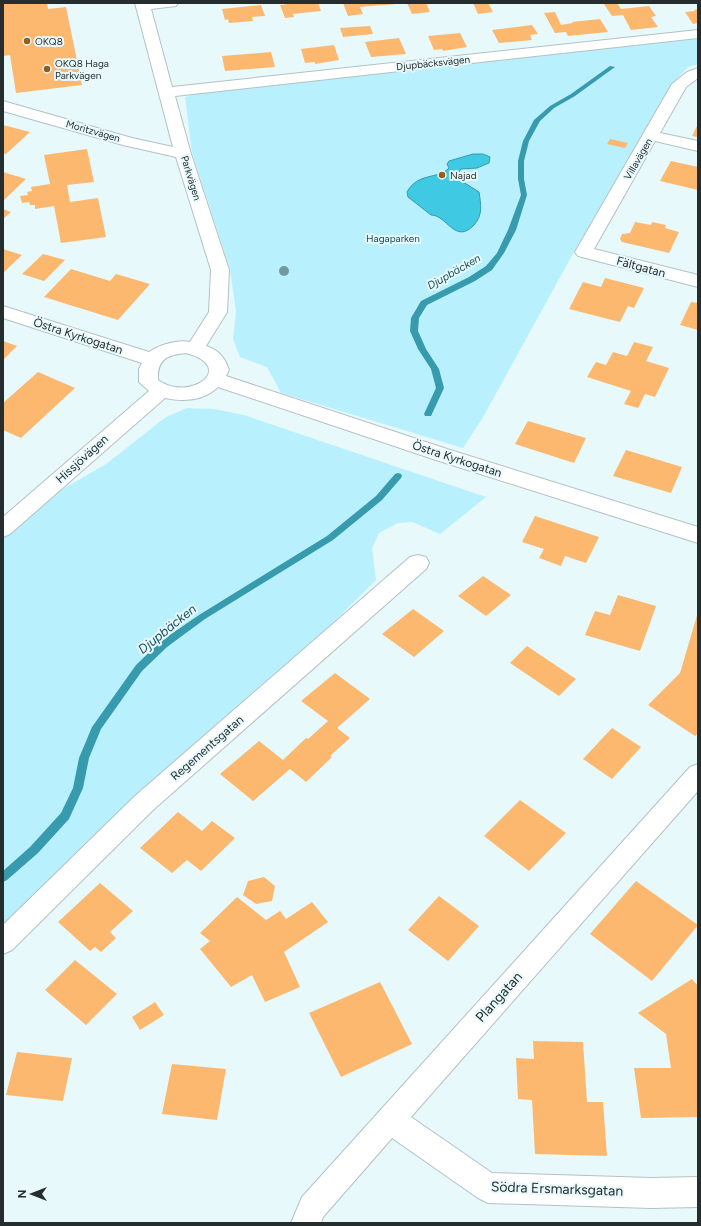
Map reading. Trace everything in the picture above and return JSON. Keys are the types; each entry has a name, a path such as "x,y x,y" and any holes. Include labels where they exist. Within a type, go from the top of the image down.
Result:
{"street":[{"path":"142,4 171,3"},
{"name":"Parkvägen","path":"142,4 183,154 220,270 218,312 208,331 196,348"},
{"name":"Djupbäcksvägen","path":"167,92 698,34"},
{"name":"Villavägen","path":"584,252 652,136 680,84 692,75 698,73"},
{"name":"Moritzvägen","path":"3,106 129,142 183,154"},
{"path":"652,136 698,146"},
{"name":"Fältgatan","path":"584,252 698,281"},
{"name":"Östra Kyrkogatan","path":"3,312 153,360"},
{"path":"174,348 196,348 211,354 219,362 220,372 217,380 204,390 192,394 178,395 161,391 149,382 149,367 153,360 163,351 174,348"},
{"name":"Östra Kyrkogatan","path":"217,380 433,451 698,535"},
{"name":"Hissjövägen","path":"3,528 161,391"},
{"name":"Regementsgatan","path":"3,942 144,803 418,563"},
{"name":"Plangatan","path":"306,1223 312,1207 698,774"},
{"name":"Södra Ersmarksgatan","path":"390,1120 488,1188 650,1193 698,1192"}],"green space":[{"name":"Hagaparken","path":"698,39 698,64 688,67 676,80 644,132 575,250 482,419 463,448 281,393 267,367 240,357 233,339 236,312 230,269 192,153 185,97 206,91"},
{"path":"187,408 214,409 244,415 486,497 440,534 412,522 398,523 379,533 372,548 376,580 215,740 3,942 3,529 20,514 106,464 166,417"}],"water":[{"path":"473,154 483,154 490,157 489,163 477,168 461,169 456,176 479,192 481,210 474,225 462,232 456,231 442,219 431,215 408,197 407,192 411,186 422,179 444,172 449,168 447,164 449,161"}],"building":[{"path":"3,3 47,3 48,9 66,7 82,85 16,93 10,55 3,56"},
{"path":"288,3 318,3 321,11 293,14 294,17 285,18 280,5"},
{"path":"343,3 396,4 360,7 363,14 348,16"},
{"path":"407,3 426,3 430,12 412,14"},
{"path":"473,3 488,3 493,12 478,14"},
{"path":"617,3 621,9 649,6 656,16 651,17 658,27 631,30 623,15 612,16 604,4"},
{"path":"261,5 265,16 252,17 253,21 229,23 228,19 225,20 222,9"},
{"path":"698,9 698,23 693,24 685,12 695,11 694,10"},
{"path":"555,12 561,25 573,23 572,22 600,19 608,32 568,36 566,32 555,33 544,13"},
{"path":"532,25 538,34 530,35 532,40 499,43 492,30"},
{"path":"370,26 373,34 343,37 340,28"},
{"path":"460,33 467,47 443,51 442,49 434,50 428,36"},
{"path":"399,38 406,54 371,57 365,42"},
{"path":"334,45 339,60 315,64 315,62 305,63 301,49"},
{"path":"271,52 275,67 225,71 222,56"},
{"path":"698,124 698,137 692,136"},
{"path":"3,125 30,132 6,154 3,153"},
{"path":"610,139 628,143 625,148 607,144"},
{"path":"87,149 94,182 67,185 70,202 98,198 106,237 61,243 54,206 35,209 35,205 30,205 29,202 22,203 20,196 28,195 27,192 32,191 31,187 50,184 44,155"},
{"path":"671,161 698,167 698,190 660,181"},
{"path":"3,172 26,179 3,201"},
{"path":"3,209 11,212 3,219"},
{"path":"635,222 651,225 652,222 666,225 665,228 679,232 669,253 622,242 620,239 622,234 630,233"},
{"path":"3,249 22,255 3,273"},
{"path":"43,254 65,260 44,281 22,274"},
{"path":"71,269 110,281 116,274 150,284 118,320 44,297"},
{"path":"605,278 644,288 634,308 628,306 620,322 569,309 583,282 601,287"},
{"path":"691,302 698,303 698,330 680,325"},
{"path":"3,341 17,346 3,360"},
{"path":"634,342 653,347 646,361 669,368 655,397 645,394 638,408 624,404 631,391 587,377 596,362 606,365 613,352 627,356"},
{"path":"38,372 75,388 21,438 3,430 3,403"},
{"path":"528,421 586,438 574,463 515,444"},
{"path":"626,450 682,467 671,493 613,476"},
{"path":"535,516 599,537 586,563 565,556 561,566 539,558 544,549 522,542"},
{"path":"483,576 511,595 486,616 458,596"},
{"path":"618,595 656,606 640,651 585,635 595,611 610,615"},
{"path":"413,609 444,631 414,657 382,634"},
{"path":"698,612 698,733 695,736 648,705 680,673"},
{"path":"527,646 576,679 559,696 510,663"},
{"path":"335,673 370,699 337,728 350,738 330,756 332,757 306,782 290,769 253,801 220,774 259,741 283,760 306,738 308,739 328,721 301,701"},
{"path":"612,728 641,747 612,779 583,759"},
{"path":"520,800 566,833 529,871 484,836"},
{"path":"178,812 202,831 212,821 235,838 201,871 187,860 172,873 140,848"},
{"path":"264,877 275,886 272,901 256,904 243,895 248,881"},
{"path":"636,881 698,925 652,981 590,934"},
{"path":"100,883 133,911 110,932 116,938 101,952 95,947 90,951 58,922"},
{"path":"439,896 479,926 448,961 408,930"},
{"path":"237,897 266,920 280,911 286,919 312,902 328,922 284,952 300,987 265,1002 252,975 231,987 200,949 210,941 200,933"},
{"path":"75,960 117,994 86,1025 45,990"},
{"path":"692,979 698,986 698,1117 641,1118 634,1068 671,1068 666,1034 638,1013"},
{"path":"380,982 412,1044 341,1077 309,1013"},
{"path":"155,1002 164,1015 140,1030 132,1017"},
{"path":"533,1041 583,1042 587,1102 603,1102 607,1156 535,1154 532,1100 518,1099 516,1058 534,1059"},
{"path":"17,1052 72,1058 63,1101 6,1095"},
{"path":"172,1064 226,1069 217,1120 162,1114"}],"waterway":[{"name":"Djupbäcken","path":"428,414 440,388 435,369 422,349 414,331 415,318 424,303 472,279 489,268 500,253 512,230 524,195 521,179 521,161 526,141 537,120 552,107 573,95 612,67"},
{"name":"Djupbäcken","path":"3,877 34,850 65,816 78,788 84,758 97,727 139,668 164,644 202,617 330,538 379,498 398,476"}],"place":[{"name":"OKQ8","path":"27,41"},
{"name":"OKQ8 Haga Parkvägen","path":"47,69"},
{"name":"Najad","path":"442,175"}]}
